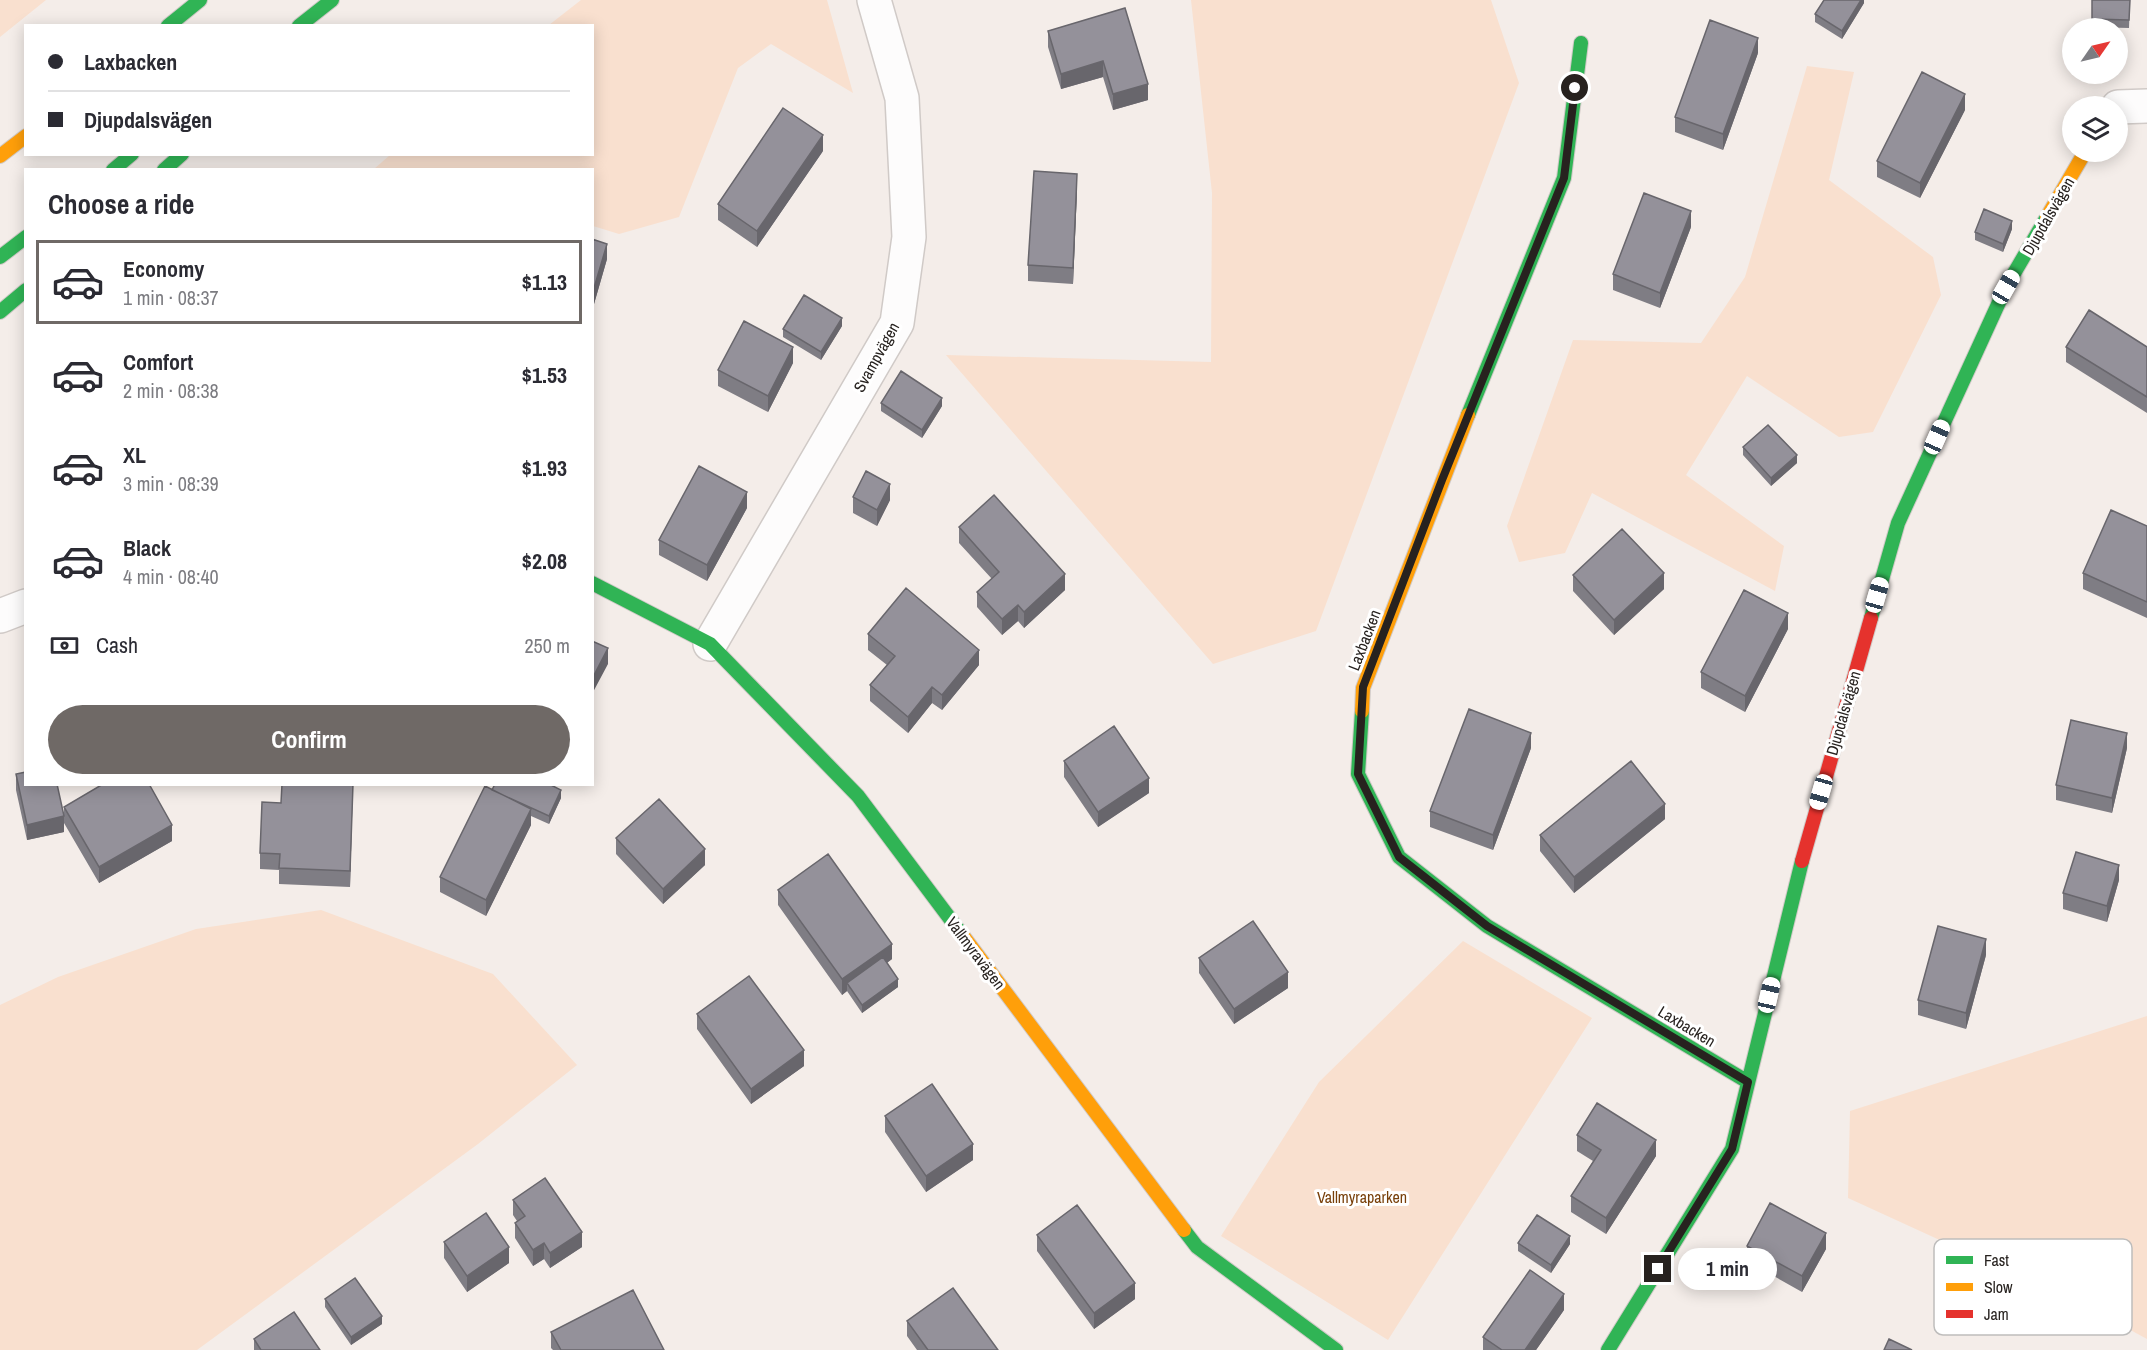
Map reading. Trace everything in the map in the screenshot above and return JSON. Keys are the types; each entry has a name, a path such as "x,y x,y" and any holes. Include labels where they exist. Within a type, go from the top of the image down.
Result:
{"main road":[{"path":"170,24 200,0"},
{"path":"302,24 332,0"},
{"name":"Laxbacken","path":"1581,43 1564,178 1442,480 1363,687 1358,774 1399,857 1487,926 1748,1082"},
{"path":"0,156 24,138"},
{"path":"115,168 130,156"},
{"path":"166,168 180,156"},
{"name":"Djupdalsvägen","path":"1608,1350 1732,1149 1808,836 1898,523 2006,287 2079,162"},
{"path":"0,257 24,239"},
{"path":"0,312 24,292"},
{"name":"Vallmyravägen","path":"594,584 710,644 858,796 1197,1247 1336,1350"}],"street":[{"name":"Svampvägen","path":"710,644 897,322 909,237 902,98 874,0"},
{"path":"2128,107 2147,106"},
{"path":"0,616 24,607"}],"green space":[{"path":"0,0 46,0 0,37"},
{"path":"581,0 827,0 853,93 771,44 738,68 679,217 619,234 594,226 594,168 375,168 389,156 594,156 594,24 550,24"},
{"path":"1191,0 1491,0 1519,83 1316,631 1213,664 946,355 1211,362 1212,193"},
{"path":"1807,66 1854,72 1829,180 1933,257 1941,295 1873,432 1839,437 1747,376 1686,475 1784,546 1775,591 1592,493 1565,553 1519,562 1507,526 1573,340 1701,343 1745,277"},
{"path":"321,910 493,974 577,1065 478,1144 197,1350 0,1350 0,1005 58,977 196,929"},
{"name":"Vallmyraparken","path":"1463,941 1592,1018 1388,1340 1221,1236 1319,1082"},
{"path":"2147,1016 2147,1339 2132,1331 2132,1239 1937,1239 1848,1198 1850,1111"}],"building":[{"path":"1824,0 1861,0 1842,31 1815,14"},
{"path":"2092,0 2130,0 2129,20 2128,18 2092,18"},
{"path":"1125,8 1148,84 1113,94 1103,61 1061,74 1048,31"},
{"path":"1710,20 1758,38 1723,134 1675,117"},
{"path":"1922,72 1965,94 1920,183 1877,161"},
{"path":"783,108 823,135 757,231 718,204"},
{"path":"1034,171 1077,174 1073,268 1028,265"},
{"path":"1644,193 1691,211 1660,293 1613,274"},
{"path":"1984,209 2012,221 2003,244 1975,232"},
{"path":"594,240 607,244 594,288"},
{"path":"804,295 842,318 821,352 783,329"},
{"path":"2089,310 2147,347 2147,397 2066,347"},
{"path":"744,321 793,347 768,396 718,370"},
{"path":"901,371 942,398 922,430 881,403"},
{"path":"1768,425 1797,455 1771,478 1743,447"},
{"path":"699,466 747,492 707,565 659,540"},
{"path":"866,471 890,484 877,510 853,497"},
{"path":"994,495 1065,574 1024,612 1018,605 1002,619 977,592 999,572 959,527"},
{"path":"2111,510 2147,526 2147,602 2083,573"},
{"path":"1622,529 1664,573 1614,620 1573,575"},
{"path":"906,588 979,650 942,695 932,687 908,717 870,685 895,656 868,634"},
{"path":"1744,590 1788,613 1745,696 1701,672"},
{"path":"594,642 608,648 594,675"},
{"path":"1469,709 1531,733 1493,835 1430,811"},
{"path":"2071,720 2127,733 2112,798 2056,785"},
{"path":"1114,726 1149,778 1098,812 1064,761"},
{"path":"1631,761 1665,804 1574,877 1540,835"},
{"path":"24,772 24,786 57,786 64,816 27,825 16,774"},
{"path":"100,786 150,786 172,825 99,867 64,807"},
{"path":"282,786 353,786 350,871 279,868 280,854 260,853 262,802 281,803"},
{"path":"485,786 531,809 486,900 440,877"},
{"path":"494,786 553,786 561,790 549,816 492,790"},
{"path":"659,799 705,849 663,889 616,838"},
{"path":"2076,852 2119,865 2107,906 2063,893"},
{"path":"828,854 892,944 842,979 778,890"},
{"path":"1253,921 1288,972 1234,1009 1199,958"},
{"path":"1938,926 1986,939 1966,1013 1918,1000"},
{"path":"883,957 898,979 862,1005 847,983"},
{"path":"749,976 804,1050 751,1089 697,1014"},
{"path":"932,1084 973,1144 926,1176 885,1116"},
{"path":"1597,1103 1656,1140 1606,1218 1571,1196 1601,1150 1577,1135"},
{"path":"545,1178 582,1232 550,1253 544,1243 533,1250 515,1223 525,1216 513,1200"},
{"path":"1770,1203 1826,1233 1802,1276 1747,1246"},
{"path":"1077,1205 1135,1283 1094,1313 1037,1235"},
{"path":"486,1213 509,1247 467,1276 444,1242"},
{"path":"1537,1215 1570,1236 1551,1265 1518,1243"},
{"path":"1530,1270 1564,1294 1525,1350 1502,1350 1483,1337"},
{"path":"355,1278 382,1316 351,1337 325,1299"},
{"path":"953,1288 998,1350 928,1350 907,1321"},
{"path":"633,1290 664,1350 561,1350 551,1332"},
{"path":"294,1312 320,1350 261,1350 254,1339"},
{"path":"1889,1339 1912,1350 1884,1350"}],"traffic: fast":[{"path":"170,24 200,0"},
{"path":"302,24 332,0"},
{"path":"1468,415 1564,178 1581,43"},
{"path":"115,168 130,156"},
{"path":"166,168 180,156"},
{"path":"1871,618 1898,523 2006,287 2047,217"},
{"path":"0,257 24,239"},
{"path":"0,312 24,292"},
{"path":"594,584 710,644 858,796 963,936"},
{"path":"1362,711 1358,774 1399,857 1487,926 1748,1082"},
{"path":"1608,1350 1732,1149 1802,861"},
{"path":"1184,1230 1197,1247 1336,1350"}],"traffic: slow":[{"path":"0,156 24,138"},
{"path":"2047,217 2079,162"},
{"path":"1362,711 1363,688 1468,415"},
{"path":"963,936 1184,1230"}],"traffic: jam":[{"path":"1802,861 1871,618"}],"route":[{"path":"1575,88 1564,178 1442,480 1363,687 1358,774 1399,857 1487,926 1748,1082 1732,1149 1658,1269"}]}
